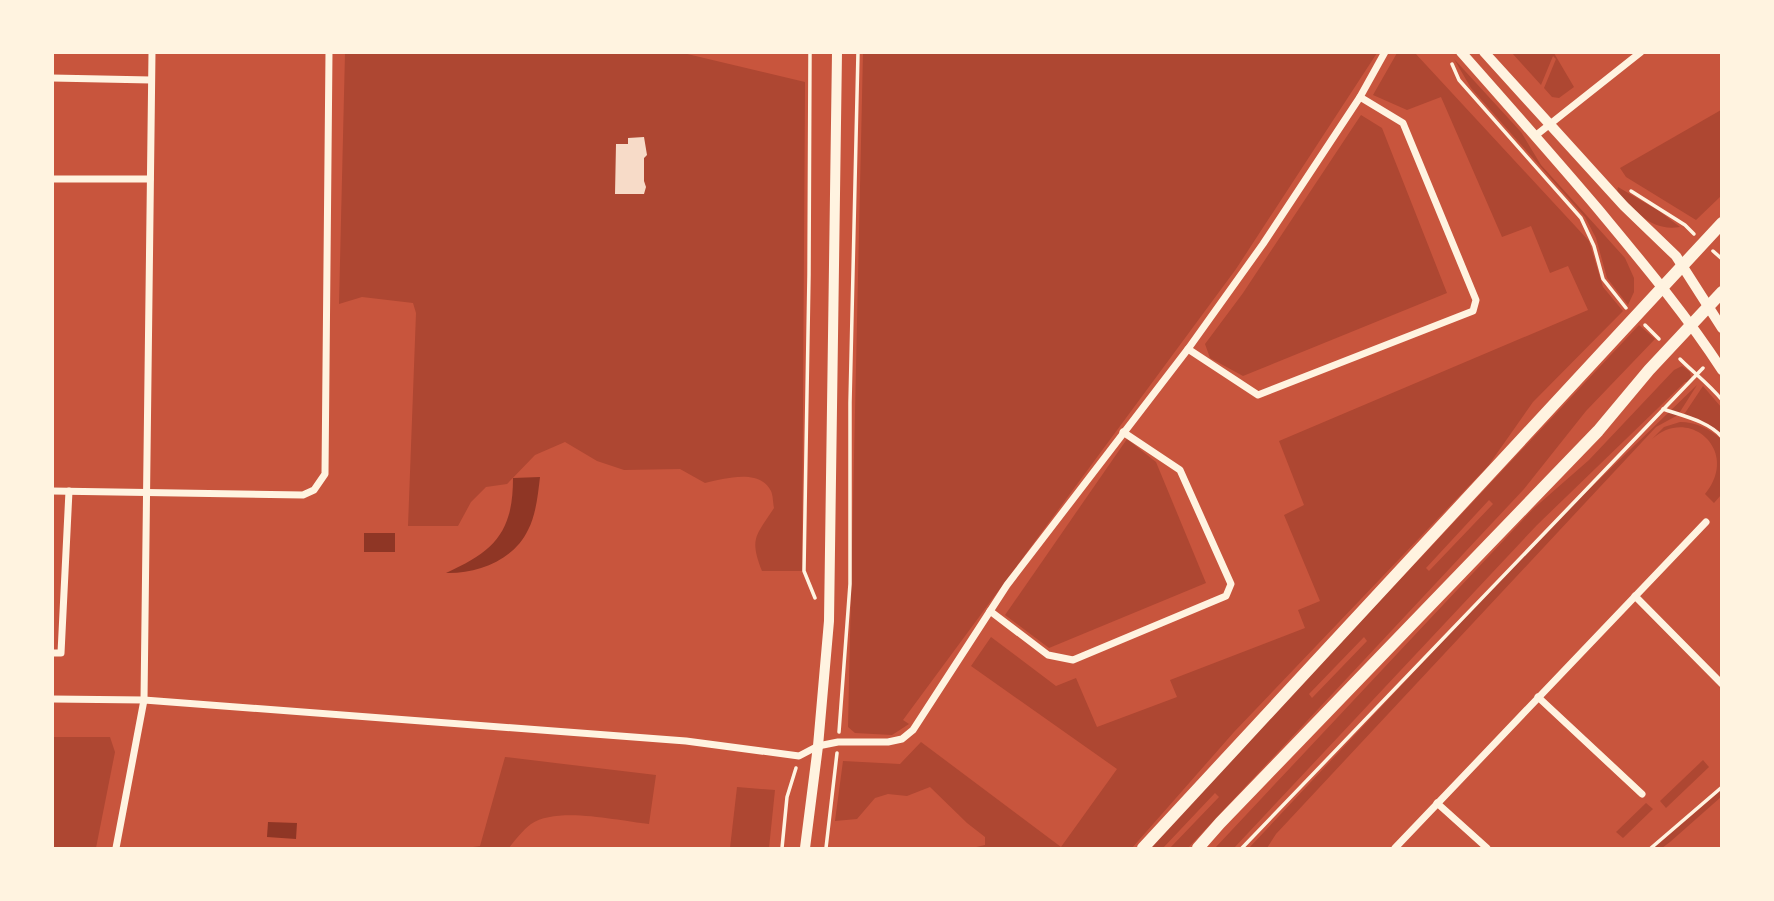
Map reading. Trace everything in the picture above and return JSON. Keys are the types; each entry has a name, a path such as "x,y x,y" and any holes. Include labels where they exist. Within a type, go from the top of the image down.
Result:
{"main road":[{"path":"1143,849 1721,223"},
{"path":"1198,849 1598,431 1648,370 1721,292"}],"street":[{"path":"116,849 144,700 152,52"},
{"path":"52,491 303,495 314,490 325,474 329,52"},
{"path":"805,849 818,746 829,621 837,52"},
{"path":"52,699 144,700 686,741 799,757 818,746 838,742 888,742 902,739 913,730 1007,584 1188,348 1263,244 1360,97 1385,52"},
{"path":"1461,52 1661,286 1721,370"},
{"path":"1484,52 1682,265 1721,328"},
{"path":"1535,136 1641,52"},
{"path":"52,78 151,80"},
{"path":"1188,348 1258,394 1473,311 1476,300 1404,123 1360,97"},
{"path":"52,179 150,179"},
{"path":"990,611 1048,655 1073,660 1226,596 1231,584 1180,470 1123,432"},
{"path":"52,653 61,653 69,491"},
{"path":"1395,849 1706,522"},
{"path":"1635,596 1721,684"},
{"path":"1538,697 1642,794"},
{"path":"1437,803 1488,849"}],"path":[{"path":"810,52 804,571 815,599"},
{"path":"826,849 838,742 850,584 850,402 858,52"},
{"path":"1451,62 1459,80 1581,218 1594,246 1603,279 1634,316 1698,377 1708,383 1721,400"},
{"path":"1625,187 1685,225 1721,259"},
{"path":"1242,849 1663,409 1698,377 1713,356"},
{"path":"1663,409 1698,422 1716,431 1721,437"},
{"path":"782,849 787,797 799,757"},
{"path":"1651,849 1721,787"}],"shaded area":[{"path":"345,53 683,53 805,82 802,571 762,571 756,551 756,538 774,508 771,491 758,479 741,477 705,483 680,469 624,470 597,461 565,442 535,455 507,484 486,487 471,502 458,526 408,526 416,313 413,303 362,297 339,304"},
{"path":"863,53 1377,53 1236,269 903,720 909,724 892,735 855,733 848,727"},
{"path":"1397,53 1415,53 1589,241 1603,287 1623,311 1533,402 1488,466 1234,732 1132,848 972,848 985,845 985,837 930,787 907,796 888,794 875,798 857,819 835,821 843,761 900,764 921,742 1061,847 1117,769 971,666 991,637 1056,686 1076,678 1097,727 1177,697 1170,680 1305,628 1298,610 1320,601 1284,515 1304,505 1279,441 1588,310 1568,266 1550,273 1531,226 1502,237 1441,97 1407,110 1373,95"},
{"path":"1512,53 1554,53 1574,87 1559,98 1552,97 1544,88 1556,59 1553,56 1541,85"},
{"path":"1454,59 1521,132 1541,165 1625,258 1634,278 1634,292 1628,305 1607,278 1596,238 1585,217 1471,88"},
{"path":"1721,110 1721,196 1696,220 1626,177 1620,168"},
{"path":"1361,115 1382,128 1447,293 1243,376 1210,358 1205,344 1243,293"},
{"path":"1618,187 1680,227 1660,226 1644,218 1617,192"},
{"path":"1639,325 1655,339 1586,411 1524,489 1188,848 1170,848 1219,797 1215,793 1163,848 1148,848","holes":["1489,500 1493,504 1429,571 1426,568","1364,637 1367,641 1312,698 1309,694"]},
{"path":"1682,366 1690,372 1691,378 1688,382 1537,525 1234,848 1215,848 1533,509 1589,460 1674,370"},
{"path":"1697,385 1678,415 1656,427 1276,834 1267,848 1249,848 1544,533"},
{"path":"1703,386 1721,407 1721,433 1708,424 1683,416"},
{"path":"1680,422 1702,427 1721,439 1721,495 1714,503 1705,494 1715,478 1717,462 1714,449 1706,438 1695,430 1681,427 1666,430 1652,439 1664,427"},
{"path":"1127,439 1156,462 1206,583 1049,648 1005,615"},
{"path":"540,477 531,524 514,550 482,568 446,573 489,548 498,538 509,513 513,478"},
{"path":"364,533 395,533 395,552 364,552"},
{"path":"52,737 110,737 115,752 96,848 53,848"},
{"path":"505,757 656,775 649,824 589,816 556,816 531,824 509,848 466,848 480,846"},
{"path":"1703,760 1709,767 1666,808 1660,801"},
{"path":"737,787 775,790 769,848 730,848"},
{"path":"1721,790 1721,797 1670,842 1662,848 1654,848"},
{"path":"1646,803 1653,809 1623,838 1616,832"},
{"path":"268,822 297,823 296,839 267,837"}],"building":[{"path":"644,137 647,155 644,158 644,194 615,194 616,144 628,144 628,138"}]}
